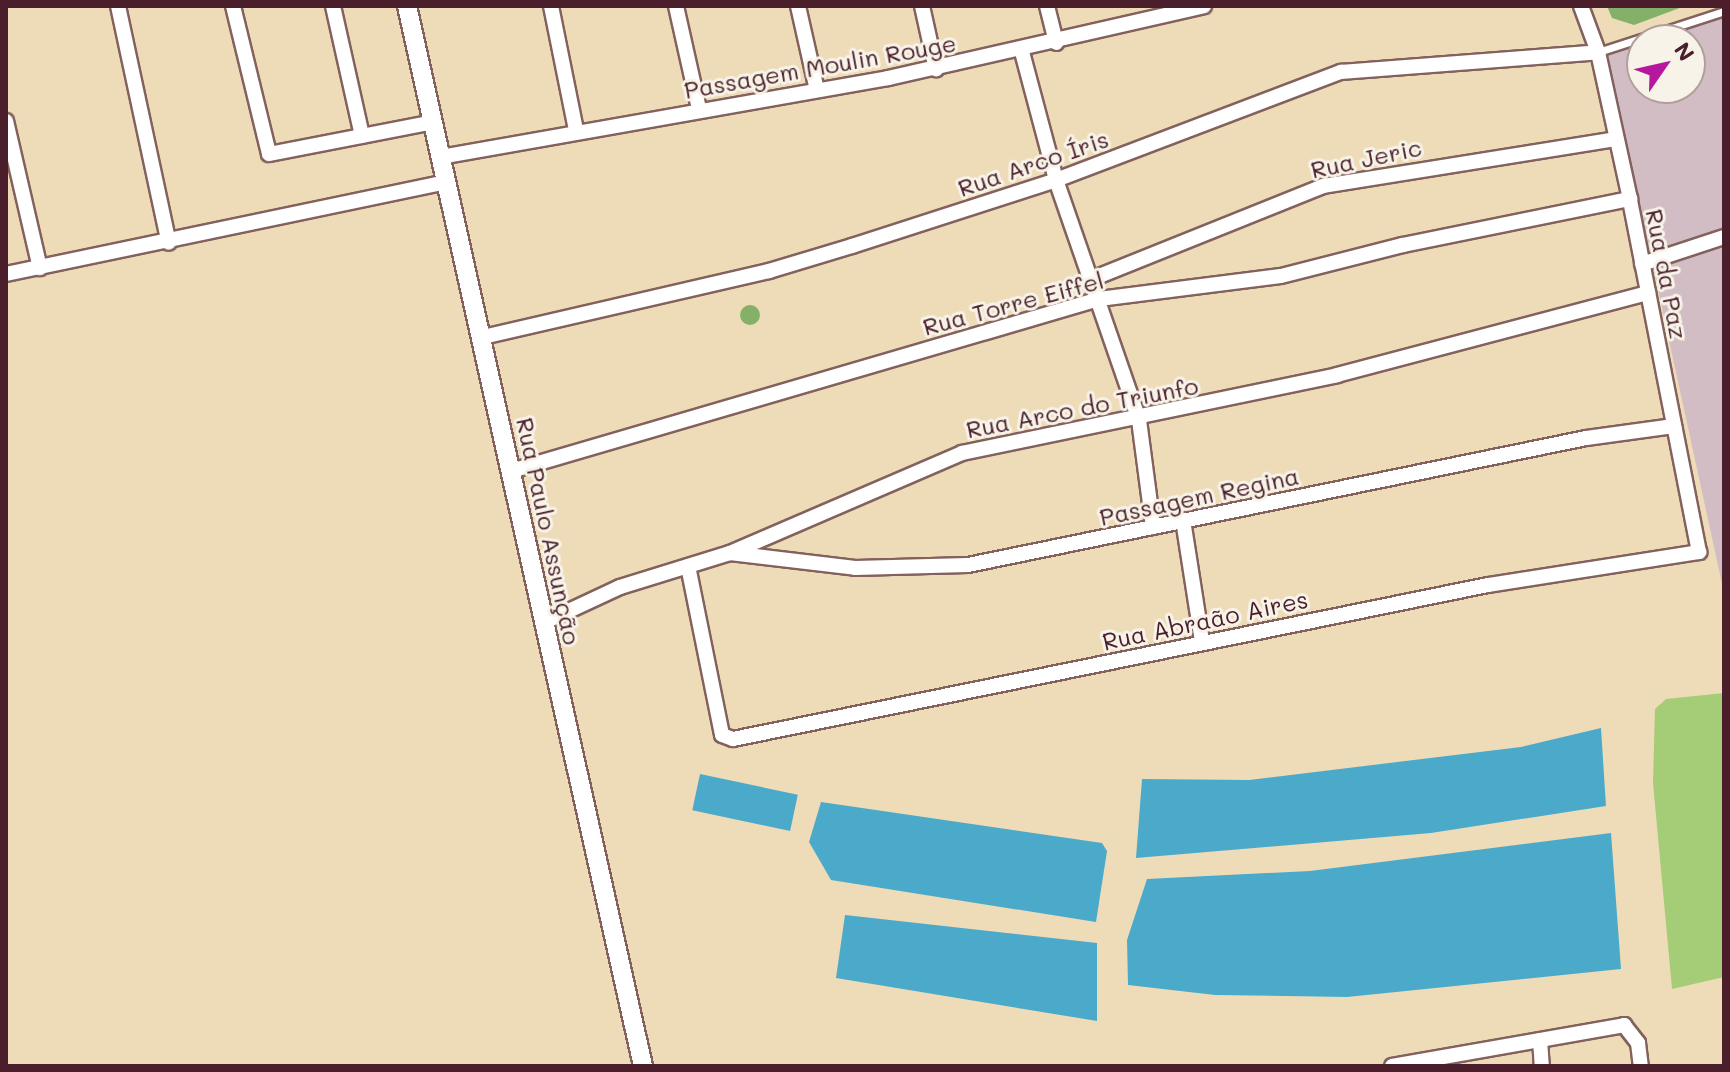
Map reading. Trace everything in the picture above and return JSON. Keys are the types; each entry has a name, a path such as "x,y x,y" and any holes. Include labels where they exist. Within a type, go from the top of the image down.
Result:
{"street":[{"path":"118,6 169,243"},
{"path":"233,6 269,154 434,122"},
{"path":"333,6 362,136"},
{"name":"Rua Paulo Assunção","path":"407,6 643,1066"},
{"path":"551,6 576,130"},
{"path":"676,6 699,109"},
{"path":"798,6 817,90"},
{"path":"922,6 936,69"},
{"path":"1047,6 1056,43"},
{"name":"Passagem Moulin Rouge","path":"441,157 576,130 1022,52 1170,9 1204,6"},
{"name":"Rua da Paz","path":"1581,6 1598,52 1630,199 1699,552"},
{"path":"1022,52 1056,180 1139,420 1153,527"},
{"name":"Rua Arco Íris","path":"483,337 769,271 1056,180 1341,72 1598,52"},
{"path":"6,121 40,268"},
{"name":"Rua Jeric","path":"1092,279 1323,186 1616,139"},
{"path":"6,274 169,243 448,182"},
{"name":"Rua Torre Eiffel","path":"511,471 1099,299 1281,276 1443,236 1630,199"},
{"path":"1642,264 1724,237"},
{"name":"Rua Arco do Triunfo","path":"545,622 620,587 730,553 962,453 1139,420 1337,375 1648,293"},
{"name":"Passagem Regina","path":"730,553 914,569 968,565 1586,438 1674,426"},
{"path":"1183,520 1202,642"},
{"name":"Rua Abraão Aires","path":"688,566 722,735 751,737 1488,585 1699,552"},
{"path":"1392,1066 1624,1025 1638,1043 1641,1066"},
{"path":"1540,1040 1542,1066"}],"lane":[{"path":"1598,52 1724,11"}],"shaded area":[{"path":"1724,12 1724,593 1606,51 1626,44 1626,104 1706,104 1706,24 1688,24"}],"green space":[{"path":"1607,6 1685,6 1637,24 1612,18"},
{"path":"746,305 754,305 760,315 754,325 746,325 740,319 740,311"},
{"path":"1724,693 1724,977 1672,989 1653,783 1655,709 1666,699"}],"water":[{"path":"1601,728 1606,806 1431,833 1136,858 1142,779 1249,780 1521,747"},
{"path":"700,774 798,795 790,831 692,810"},
{"path":"821,802 1102,843 1107,851 1096,922 831,880 809,842"},
{"path":"1611,833 1621,969 1347,997 1215,995 1128,985 1127,940 1147,879 1310,871"},
{"path":"845,915 1097,943 1097,1021 836,978"}]}
